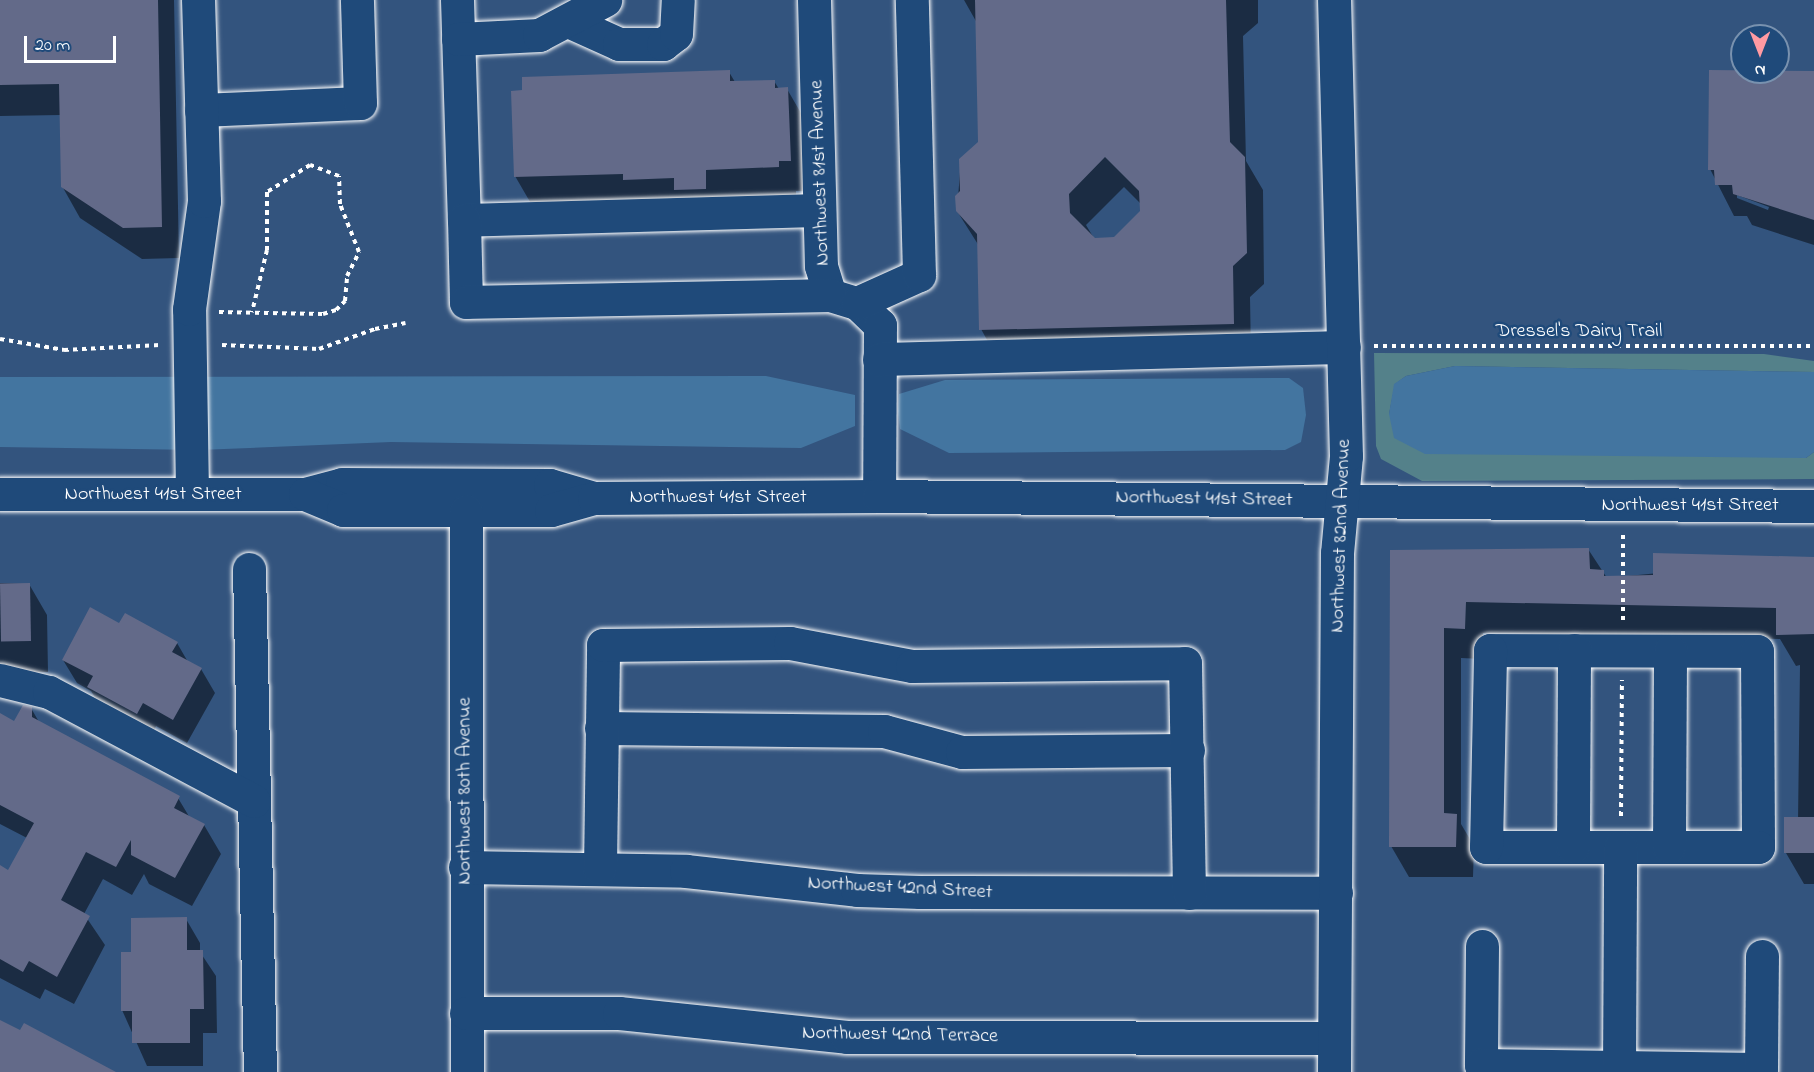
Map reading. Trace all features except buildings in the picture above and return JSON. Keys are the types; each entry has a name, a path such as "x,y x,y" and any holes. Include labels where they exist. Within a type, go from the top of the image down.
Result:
{"street":[{"path":"192,483 190,296 203,223 198,0"},
{"path":"201,110 360,103 357,0"},
{"path":"457,0 466,302 843,299 919,275 912,0"},
{"path":"458,39 539,35 557,17 605,0"},
{"path":"557,17 619,44 663,44 676,34 678,0"},
{"name":"Northwest 81st Avenue","path":"814,0 821,266 843,299 880,325 879,496"},
{"name":"Northwest 82nd Avenue","path":"1334,0 1346,456 1337,553 1334,1072"},
{"path":"464,220 819,210"},
{"path":"879,372 1344,347"},
{"name":"Northwest 41st Street","path":"0,494 192,483 305,494 344,510 466,511 551,510 594,498 879,496 1341,503 1814,506"},
{"name":"Northwest 41st Street","path":"305,494 342,484 550,484 594,498"},
{"name":"Northwest 80th Avenue","path":"466,511 467,1072"},
{"path":"249,569 260,1072"},
{"path":"600,868 603,645 790,642 912,666 1185,663 1189,892"},
{"path":"1490,650 1574,650 1757,651 1758,847 1669,847 1621,836 1573,847 1486,847 1490,650"},
{"path":"1573,847 1574,650"},
{"path":"1669,847 1670,651"},
{"path":"0,680 49,692 254,801"},
{"path":"601,728 884,730 962,752 1188,750"},
{"path":"1619,1069 1621,836"},
{"name":"Northwest 42nd Street","path":"465,867 686,871 888,891 1336,892"},
{"path":"1482,946 1481,1065 1619,1069 1761,1069 1762,956"},
{"name":"Northwest 42nd Terrace","path":"466,1013 629,1014 847,1037 1334,1038"}],"path":[{"path":"209,312 322,314 336,310 345,302 347,276 359,252 340,204 339,176 310,165 267,192 267,250 252,312"},
{"path":"0,339 64,350 319,349 375,329 405,323"},
{"name":"Dressel's Dairy Trail","path":"1344,347 1814,346"},
{"path":"1623,532 1623,633"},
{"path":"1621,836 1622,667"}],"green space":[{"path":"1374,353 1764,354 1814,361 1814,372 1455,366 1406,376 1395,384 1389,414 1806,458 1814,452 1814,479 1422,481 1381,459 1376,446"}],"water":[{"path":"1455,366 1814,372 1814,452 1806,458 1425,454 1394,438 1389,414 1394,384 1406,376"},
{"path":"766,376 855,395 855,426 801,448 391,442 199,450 0,447 0,377"},
{"path":"1289,378 1303,388 1306,415 1301,442 1285,450 949,453 900,429 898,411 899,394 945,380"}]}
